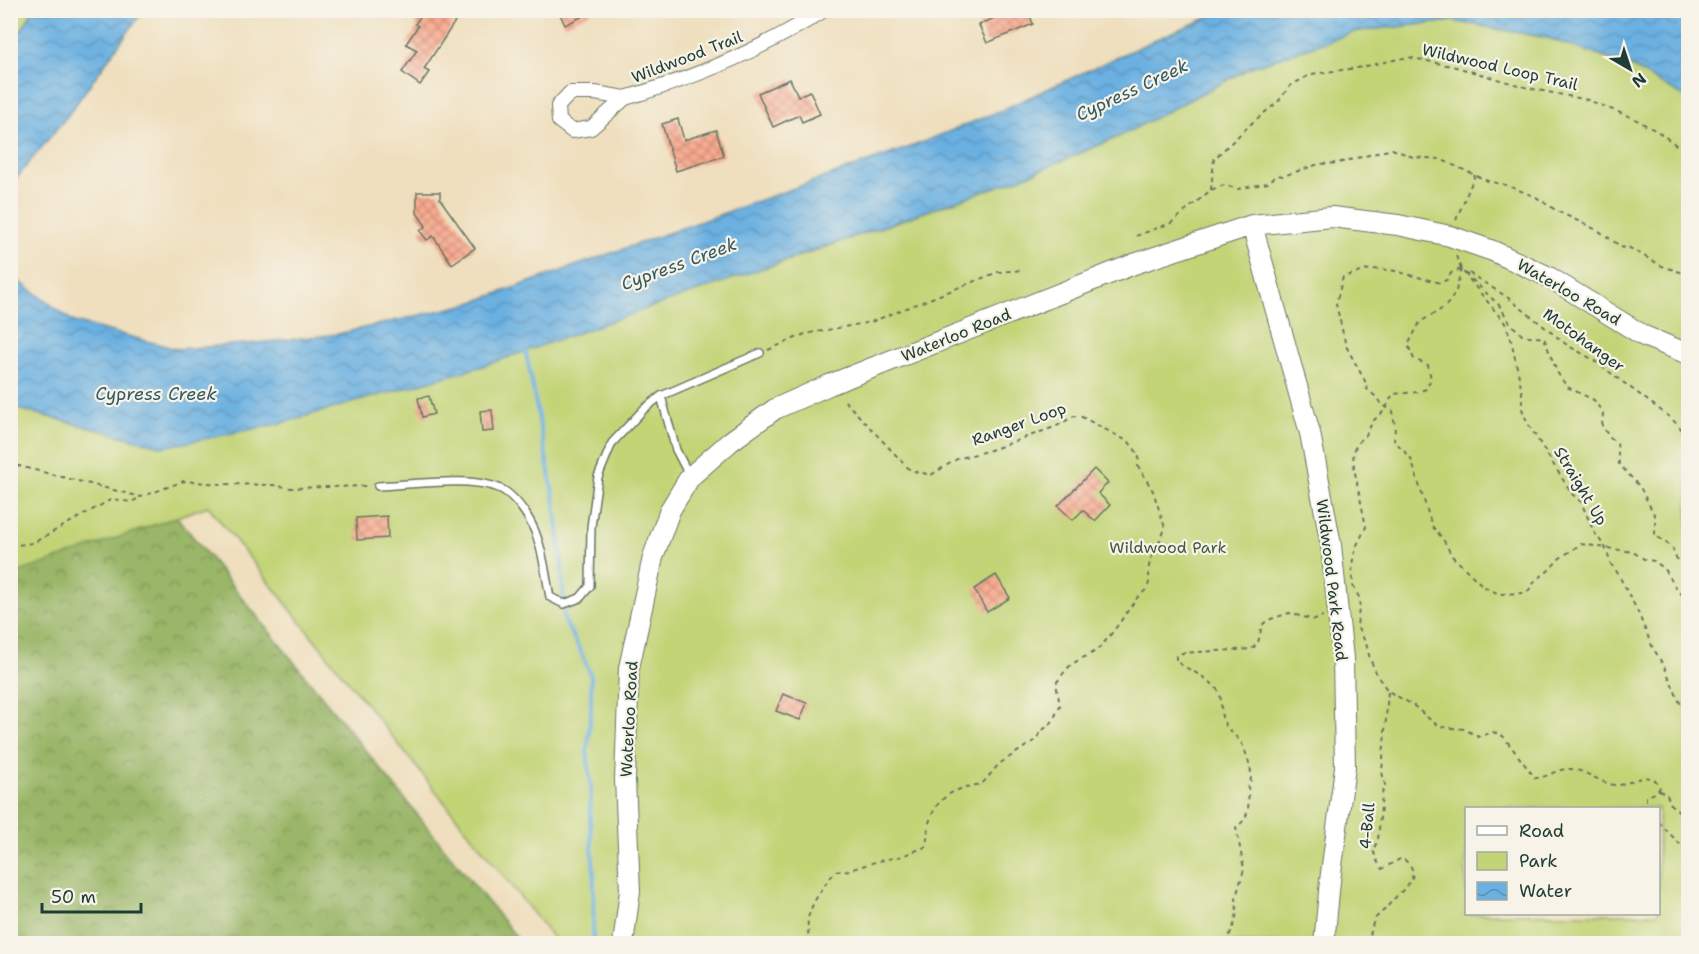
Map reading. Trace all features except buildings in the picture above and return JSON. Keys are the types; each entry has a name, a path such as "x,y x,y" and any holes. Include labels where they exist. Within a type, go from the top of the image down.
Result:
{"street":[{"name":"Wildwood Trail","path":"625,98 668,86 740,56 824,10"},
{"name":"Waterloo Road","path":"624,944 630,891 625,780 629,668 653,557 670,510 690,477 731,441 775,410 829,385 1134,264 1252,225 1332,217 1398,225 1450,236 1493,251 1549,277 1644,336 1689,354"},
{"name":"Wildwood Park Road","path":"1252,225 1310,433 1331,544 1343,658 1345,767 1324,944"}],"lane":[{"path":"378,486 485,483 506,492 524,512 538,538 550,597 564,604 580,598 590,586 591,527 598,477 612,443 644,409 661,396 760,353"},
{"path":"661,396 676,450 690,477"}],"path":[{"name":"Wildwood Loop Trail","path":"1210,190 1214,159 1278,102 1290,86 1311,75 1357,69 1408,57 1456,67 1528,88 1588,100 1633,118 1660,133 1689,154"},
{"path":"1136,236 1171,223 1210,190 1224,185 1238,189 1268,183 1277,175 1283,176 1318,164 1338,163 1392,149 1413,157 1440,159 1488,181 1506,185 1536,197 1584,225 1599,231 1623,249 1626,246 1662,266 1689,277"},
{"path":"1461,269 1451,273 1448,279 1441,283 1391,270 1371,269 1343,277 1336,304 1346,346 1367,389 1382,405 1393,411 1394,440 1411,459 1432,526 1443,539 1452,556 1483,586 1499,594 1524,593 1529,590 1535,581 1548,572 1560,558 1581,544 1633,552 1665,569 1689,602"},
{"path":"1461,269 1452,298 1445,307 1420,322 1408,345 1414,359 1428,365 1431,379 1426,389 1393,394 1387,407 1373,421 1366,435 1353,451 1354,468 1366,527 1356,547 1352,564 1353,586 1360,599 1357,621 1369,650 1370,659 1378,677 1388,691 1413,705 1434,723 1464,729 1479,737 1493,732 1503,736 1535,778 1543,778 1556,771 1569,769 1583,772 1609,784 1618,785 1645,777 1657,782 1659,790"},
{"path":"1461,269 1499,305 1510,323 1522,335 1544,338 1557,372 1566,387 1594,400 1603,413 1602,426 1610,438 1617,443 1619,464 1640,487 1655,516 1655,535 1672,547 1676,558 1689,567"},
{"name":"Motohanger","path":"1461,269 1507,297 1567,345 1592,359 1671,418 1689,436"},
{"name":"Straight Up","path":"1461,269 1505,323 1511,339 1522,391 1522,409 1528,424 1572,494 1581,502 1594,531 1605,547 1611,564 1638,610 1652,646 1665,668 1679,701 1689,716"},
{"path":"760,353 805,334 871,322 998,272 1023,270"},
{"name":"Ranger Loop","path":"809,944 808,920 811,912 825,886 837,871 846,871 902,856 925,846 932,814 949,792 982,784 999,764 1034,741 1052,723 1060,706 1056,683 1069,666 1092,654 1103,644 1107,636 1126,616 1138,596 1147,589 1152,552 1165,528 1153,491 1138,466 1139,455 1129,442 1082,417 1074,416 1056,426 994,449 957,459 932,475 910,470 829,385"},
{"path":"10,460 15,465 141,497"},
{"path":"10,546 33,543 112,499 131,502 184,481 273,485 291,488 378,486"},
{"path":"1226,944 1237,913 1236,897 1244,869 1236,827 1242,824 1250,804 1248,788 1252,775 1243,745 1227,728 1222,718 1222,702 1218,690 1205,678 1176,661 1176,656 1182,653 1252,649 1257,644 1262,625 1268,620 1289,613 1315,620 1347,613 1357,621"},
{"name":"4-Ball","path":"1368,944 1374,919 1383,913 1411,883 1413,868 1402,858 1382,869 1373,850 1378,840 1382,794 1385,785 1382,772 1388,691"},
{"path":"1646,807 1646,796 1659,790"},
{"path":"1659,790 1667,795 1671,805 1689,818"},
{"path":"1660,823 1689,852"},
{"path":"1459,944 1485,940 1508,944"}],"green space":[{"path":"11,11 33,11 11,47"},
{"name":"Wildwood Park","path":"1453,21 1548,38 1630,66 1688,99 1688,943 557,943 208,506 17,573 11,569 10,407 164,447 778,264 1021,178 1118,137 1254,66 1357,31"},
{"path":"10,407 109,433 521,943 11,943"}],"water":[{"path":"33,11 143,11 68,115 11,185 11,47"},
{"name":"Cypress Creek","path":"1223,11 1672,11 1688,21 1688,99 1630,66 1548,38 1453,21 1357,31 1254,66 1118,137 1021,178 483,366 278,424 164,447 11,407 11,275 74,322 177,349 338,334 468,304 913,146 995,113"}],"waterway":[{"path":"525,348 555,503 562,565 564,620 591,676 587,752 591,785 590,819 594,875 593,944"}]}
